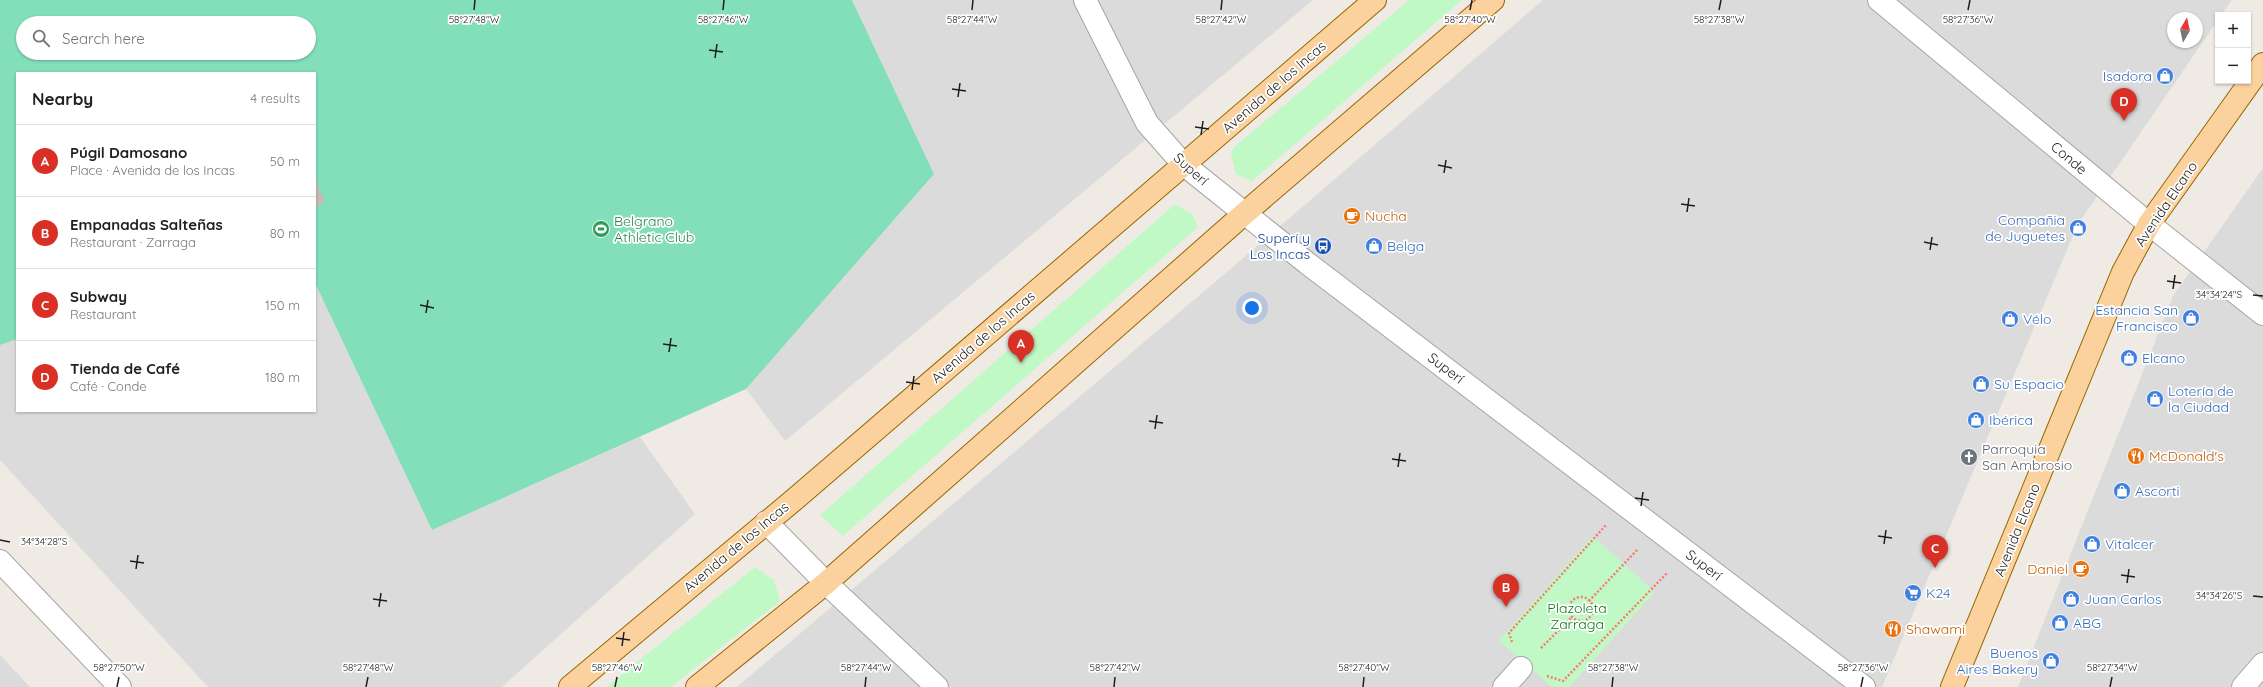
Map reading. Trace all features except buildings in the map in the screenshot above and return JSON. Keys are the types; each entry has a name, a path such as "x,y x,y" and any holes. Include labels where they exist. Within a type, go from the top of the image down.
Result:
{"main road":[{"name":"Avenida de los Incas","path":"570,687 766,522 1375,0"},
{"path":"696,687 826,583 1245,213 1494,0"},
{"name":"Avenida Elcano","path":"1952,687 2123,272 2149,224 2263,64"}],"street":[{"name":"Superí","path":"1085,0 1147,124 1183,164 1313,268 1864,687"},
{"name":"Conde","path":"1879,0 2149,224 2263,314"},
{"path":"766,522 826,583 937,687"},
{"path":"0,561 120,687"},
{"path":"2243,687 2263,664"},
{"path":"1504,687 1521,668"}],"path":[{"path":"1521,668 1509,633 1625,504"},
{"path":"1589,601 1656,529"},
{"path":"1521,668 1563,681 1687,552"},
{"path":"1579,597 1589,601 1593,606 1592,613 1587,620 1580,621 1572,618 1569,610 1572,601 1579,597"},
{"path":"1521,668 1572,618"}],"shaded area":[{"path":"852,0 1313,0 785,441 746,389 934,174"},
{"path":"1543,0 2232,0 2223,12 2215,12 2215,24 2203,42 2203,12 2167,12 2167,48 2199,48 2078,224 1882,687 737,687 1228,271"},
{"path":"2263,168 2263,687 2018,687 2173,296"},
{"path":"316,285 432,530 640,437 695,514 502,687 208,687 0,460 0,345 16,339 16,412 316,412"},
{"path":"0,655 30,687 0,687"}],"green space":[{"name":"Belgrano Athletic Club","path":"0,0 852,0 934,174 746,389 432,530 316,285 316,72 16,72 16,339 0,345"},
{"path":"1409,0 1462,0 1252,181 1236,174 1231,154 1233,148"},
{"path":"1175,204 1192,214 1198,227 843,536 820,515"},
{"name":"Plazoleta Zarraga","path":"1593,536 1655,592 1569,687 1552,687 1499,640"},
{"path":"755,567 774,580 780,601 671,687 606,687"}],"place":[{"name":"Isadora","path":"2165,76"},
{"name":"Tienda de Café","path":"2124,121"},
{"name":"Nucha","path":"1352,216"},
{"name":"Compañia de Juguetes","path":"2078,228"},
{"name":"Belgrano Athletic Club","path":"601,229"},
{"name":"Superí y Los Incas","path":"1323,246"},
{"name":"Belga","path":"1374,246"},
{"name":"Estancia San Francisco","path":"2191,318"},
{"name":"Vélo","path":"2010,319"},
{"name":"Elcano","path":"2129,358"},
{"name":"Púgil Damosano","path":"1021,363"},
{"name":"Su Espacio","path":"1981,384"},
{"name":"Lotería de la Ciudad","path":"2155,399"},
{"name":"Ibérica","path":"1976,420"},
{"name":"McDonald's","path":"2136,456"},
{"name":"Parroquia San Ambrosio","path":"1969,457"},
{"name":"Ascorti","path":"2122,491"},
{"name":"Vitalcer","path":"2092,544"},
{"name":"Subway","path":"1935,568"},
{"name":"Daniel","path":"2081,569"},
{"name":"K24","path":"1913,593"},
{"name":"Juan Carlos","path":"2071,599"},
{"name":"Empanadas Salteñas","path":"1506,607"},
{"name":"ABG","path":"2060,623"},
{"name":"Shawami","path":"1893,629"},
{"name":"Buenos Aires Bakery","path":"2051,661"}]}
